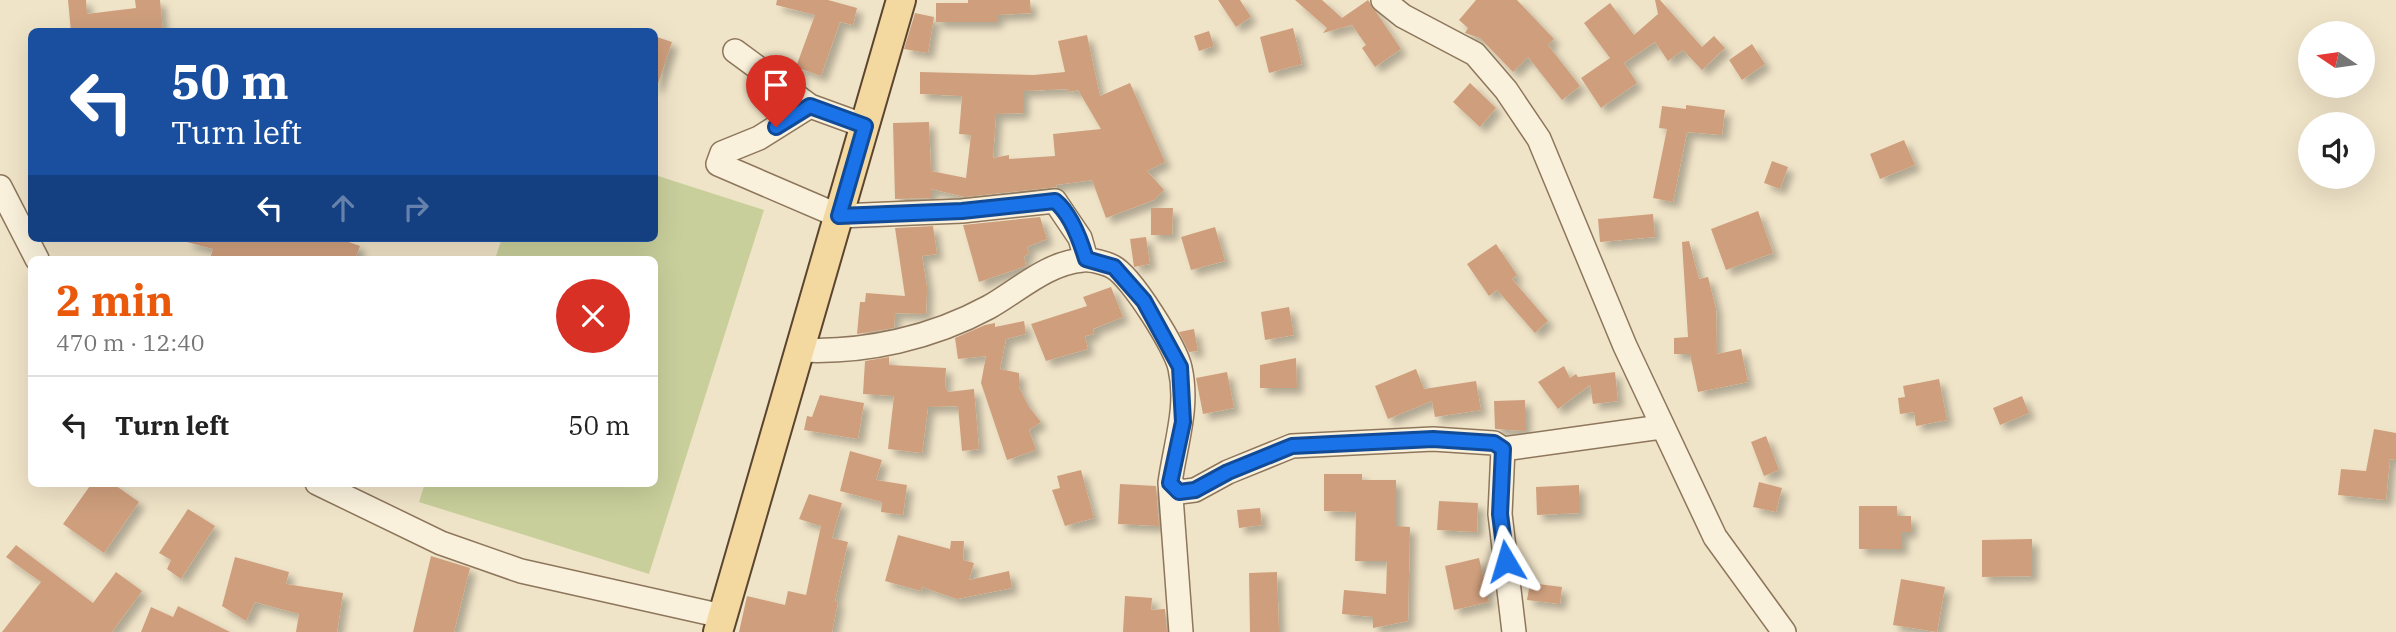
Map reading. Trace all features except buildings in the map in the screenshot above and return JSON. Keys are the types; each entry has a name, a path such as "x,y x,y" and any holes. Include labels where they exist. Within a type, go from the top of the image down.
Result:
{"main road":[{"path":"720,624 901,0"}],"street":[{"path":"1383,0 1403,16 1475,54 1506,90 1539,139 1661,427 1716,537 1784,632"},
{"path":"735,51 810,106 865,126"},
{"path":"810,106 759,138 722,153 718,164 839,216 962,211 1055,201 1080,238 1086,259"},
{"path":"0,187 28,241"},
{"path":"801,350 836,352 918,338 987,307 1057,264 1086,259 1114,267 1144,301 1180,367 1183,422 1170,483 1181,632"},
{"path":"1170,483 1179,492 1195,490 1228,472 1292,446 1433,439 1494,443 1503,449 1661,427"},
{"path":"1503,449 1500,514 1514,632"},
{"path":"325,487 441,543 521,571 720,624"}],"green space":[{"path":"658,176 764,210 649,574 419,502 424,487 658,487 658,256 496,256 501,242 658,242"}],"route":[{"path":"776,127 810,106 865,126 839,216 962,211 1055,201 1060,205 1080,238 1086,259 1114,267 1144,301 1180,367 1183,422 1170,483 1179,492 1195,490 1228,472 1292,446 1433,439 1494,443 1503,449 1500,514 1506,561"}]}
